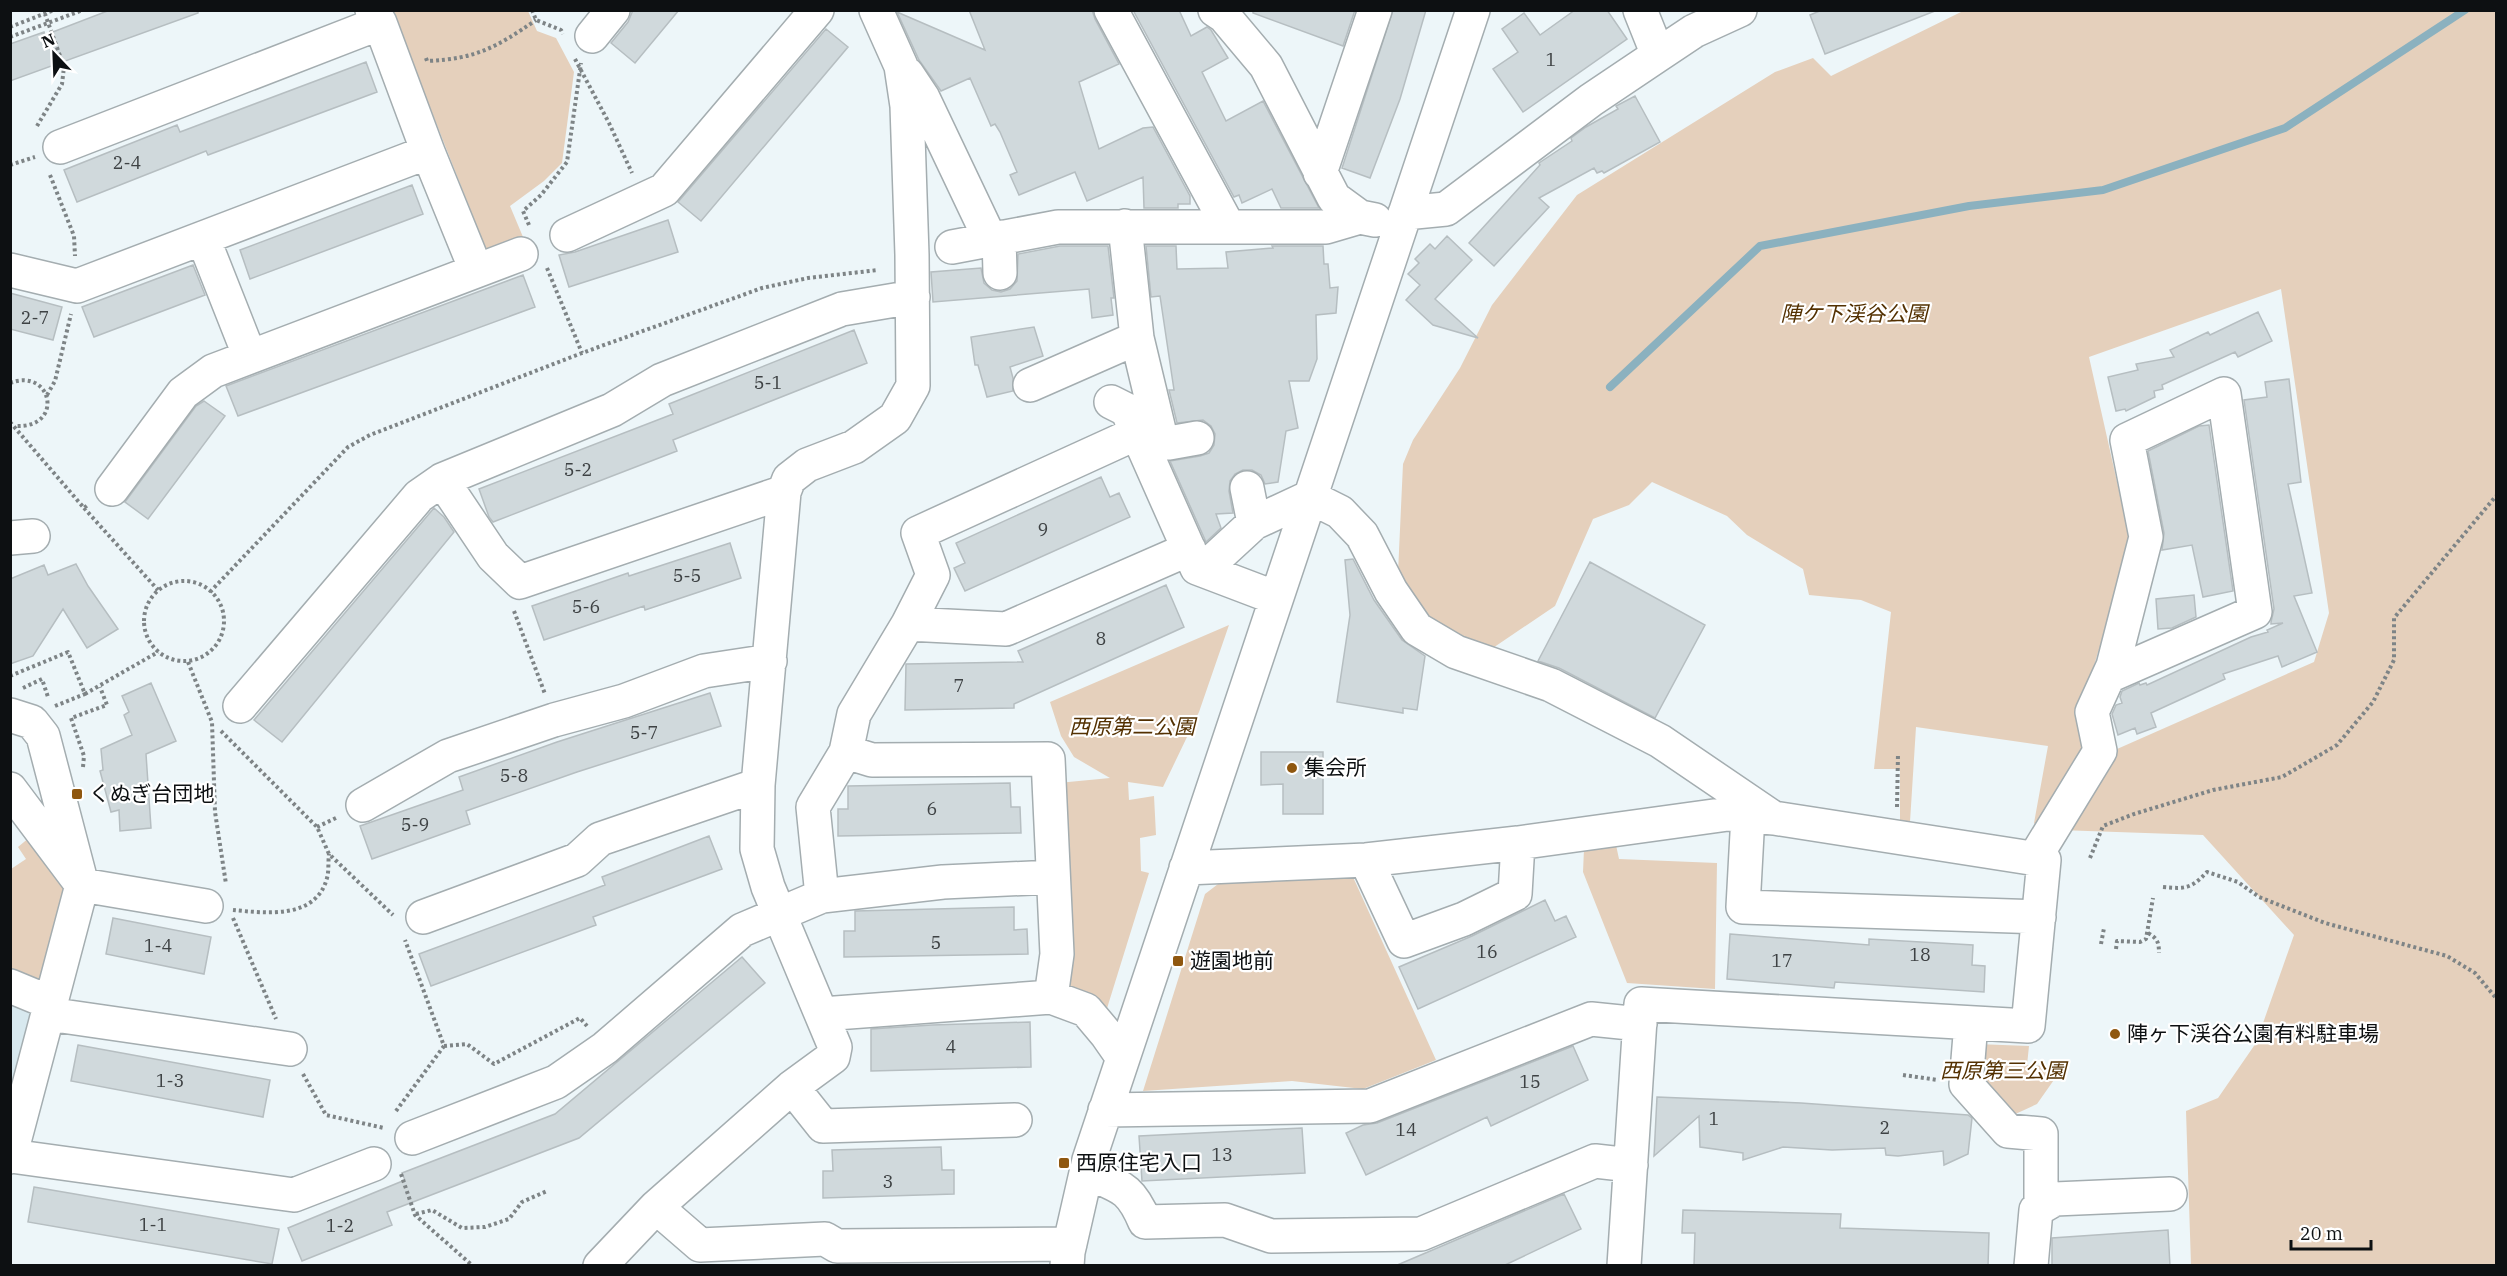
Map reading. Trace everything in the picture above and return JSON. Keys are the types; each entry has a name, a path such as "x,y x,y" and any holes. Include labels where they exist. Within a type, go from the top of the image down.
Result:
{"street":[{"path":"576,42 613,10"},
{"path":"567,236 664,190 817,10"},
{"path":"876,10 901,66 923,98 994,238 1000,273"},
{"path":"1112,10 1228,226"},
{"path":"1215,10 1224,16 1266,66 1334,198 1360,217"},
{"path":"1320,173 1375,10"},
{"path":"657,1207 700,1245 825,1239 837,1246 1068,1255 1086,1172 1105,1110 1473,10"},
{"path":"1640,10 1658,55"},
{"path":"919,256 994,238 1058,227 1326,227 1360,217 1402,220 1446,209 1591,100 1694,31 1740,10"},
{"path":"47,148 376,17 476,270"},
{"path":"600,1266 657,1207 792,1087 834,1057 835,1047 778,913 757,849 758,785 784,492 789,479 807,465 854,447 895,418 914,386 913,297 919,256 907,106 901,66"},
{"path":"10,270 77,286 428,152"},
{"path":"1125,226 1146,437"},
{"path":"203,238 250,357"},
{"path":"112,489 183,393 213,371 521,254"},
{"path":"240,706 419,496 442,480 612,410 662,380 842,309 913,297"},
{"path":"1030,385 1137,338"},
{"path":"2034,859 2100,751 2092,712 2113,666 2146,537 2127,440 2224,394 2255,612 2109,676"},
{"path":"1111,402 1127,410 1146,437 1196,560 1276,598"},
{"path":"822,896 813,807 846,752 854,714 908,624 933,575 918,533 1146,437 1168,443 1197,438"},
{"path":"442,480 493,556 520,582 784,492"},
{"path":"1247,488 1254,523"},
{"path":"908,624 1006,629 1196,560 1254,523 1310,497"},
{"path":"1310,497 1340,512 1362,535 1391,591 1417,629 1456,652 1551,685 1660,741 1761,817"},
{"path":"363,805 448,756 554,720 624,701 704,671 770,661"},
{"path":"10,715 32,722 43,736 82,885 11,1156 294,1195 392,1148 556,1082 605,1048 741,930 778,913 822,896 943,882 1053,877"},
{"path":"846,752 872,760 1048,759 1057,954 1051,997"},
{"path":"408,924 577,860 600,840 758,785"},
{"path":"10,789 82,885 216,897"},
{"path":"1186,868 1366,860 1518,843 1728,814 2044,860 2028,1026 1641,1004 1624,1266"},
{"path":"1761,817 1743,907 2039,917"},
{"path":"1366,860 1404,941 1464,919 1515,894 1518,843"},
{"path":"10,986 50,1008 290,1049"},
{"path":"822,1014 1051,997 1086,1010 1123,1059"},
{"path":"1105,1110 1370,1106 1591,1019 1640,1024"},
{"path":"1971,1023 1966,1084 2008,1131 2041,1134 2041,1207"},
{"path":"792,1087 823,1126 1015,1120"},
{"path":"1086,1172 1124,1189 1138,1206 1145,1222 1225,1220 1271,1236 1283,1236 1421,1234 1595,1161 1631,1165"},
{"path":"2031,1266 2036,1210 2055,1199 2170,1194"}],"path":[{"path":"10,27 54,10"},
{"path":"10,37 83,10"},
{"path":"532,10 536,20 561,30 576,42 644,200"},
{"path":"45,14 64,67 62,84 36,128 47,148 74,236 77,286 55,381 47,395"},
{"path":"422,51 427,60 453,60 476,55 506,41 536,20"},
{"path":"210,592 348,447 370,435 582,353 762,288 919,256"},
{"path":"10,383 25,379 39,384 47,395 48,408 41,420 30,427 16,426"},
{"path":"10,422 16,426 84,508 158,590"},
{"path":"84,508 112,489"},
{"path":"2090,858 2103,826 2213,790 2282,777 2337,745 2373,702 2394,660 2394,618 2496,496"},
{"path":"177,581 199,584 216,597 224,616 221,637 208,654 188,662 167,659 151,646 143,627 146,607 158,590 177,581"},
{"path":"520,582 510,600 554,720"},
{"path":"10,676 68,652 85,694"},
{"path":"65,702 100,687 158,652"},
{"path":"188,662 212,722 216,897"},
{"path":"82,777 84,756 71,718 107,705 100,687"},
{"path":"212,722 317,826 329,854 408,924 444,1046 392,1148"},
{"path":"1897,839 1898,754"},
{"path":"329,854 327,879 318,896 300,909 275,913 230,910 290,1049 326,1115 392,1148 415,1215 473,1266"},
{"path":"2163,887 2182,888 2194,885 2206,872 2238,882 2259,897 2325,923 2447,956 2475,973 2496,998"},
{"path":"2116,949 2117,941 2140,942 2146,939 2153,898"},
{"path":"2102,944 2104,928"},
{"path":"2148,933 2156,938 2159,953"},
{"path":"444,1046 467,1044 494,1064 580,1018 605,1048"},
{"path":"415,1215 432,1210 462,1228 485,1227 509,1219 522,1202 547,1191"}],"shaded area":[{"path":"11,997 34,1005 11,1085"}],"green space":[{"path":"392,11 528,11 537,31 556,38 574,72 562,163 544,181 510,206 523,237 487,252"},
{"name":"陣ケ下渓谷公園","path":"1963,11 2496,11 2496,1265 2191,1265 2186,1111 2218,1098 2256,1043 2294,935 2203,835 2059,830 2108,753 2314,662 2329,613 2281,289 2089,357 2135,562 2098,652 2082,708 2087,752 2038,828 2034,823 2048,746 1916,727 1910,822 1900,823 1900,769 1874,769 1891,612 1861,600 1809,595 1803,569 1747,535 1727,516 1652,482 1629,505 1593,519 1555,606 1484,654 1438,633 1398,573 1403,464 1413,440 1460,368 1492,305 1577,195 1775,72 1813,58 1831,76"},
{"name":"西原第二公園","path":"1229,625 1199,712 1163,787 1128,782 1129,800 1154,796 1156,835 1140,838 1141,871 1149,873 1104,1018 1065,988 1058,783 1110,778 1074,757 1061,736 1050,702"},
{"path":"30,837 63,885 64,897 34,1005 11,997 11,869 26,859 18,847"},
{"path":"1616,845 1619,859 1717,863 1715,989 1627,983 1583,872 1584,849"},
{"path":"1353,877 1436,1060 1363,1089 1292,1081 1143,1091 1205,894 1222,881"},
{"name":"西原第三公園","path":"1976,1044 2029,1046 2027,1065 2063,1067 2037,1104 2011,1116 1973,1074"}],"building":[{"path":"110,10 198,10 198,13 10,81 10,44 44,32 45,35"},
{"path":"633,10 679,10 635,63 611,43 628,22"},
{"path":"969,10 1092,10 1119,64 1079,82 1099,149 1143,128 1153,127 1190,196 1190,204 1178,204 1178,208 1144,208 1143,177 1087,201 1075,172 1019,195 1010,175 1017,172 1000,132 995,124 991,126 970,78 941,91 919,60 897,12 985,50"},
{"path":"1133,10 1179,10 1191,36 1207,27 1211,30 1228,58 1202,72 1226,121 1263,101 1319,208 1281,208 1272,189 1242,203 1239,195 1234,197"},
{"path":"1253,10 1355,10 1343,46 1253,13"},
{"path":"1393,10 1426,10 1400,99 1370,178 1342,168"},
{"path":"1575,10 1607,10 1627,39 1523,112 1493,69 1518,52 1502,29 1524,13 1540,35"},
{"path":"1822,10 1935,11 1825,54 1810,15"},
{"path":"826,29 848,47 701,221 678,202"},
{"path":"366,62 377,92 208,155 206,151 77,202 64,170 177,125 180,132"},
{"path":"1635,96 1660,142 1604,173 1602,171 1597,173 1594,168 1539,198 1549,207 1494,266 1469,243 1540,165 1539,163 1572,141 1571,138 1586,127 1618,109 1616,106"},
{"path":"412,185 423,214 250,279 240,250"},
{"path":"668,220 678,252 569,287 559,255 575,252"},
{"path":"1447,236 1472,260 1435,299 1478,338 1433,325 1406,300 1420,285 1408,274 1419,263 1415,259 1430,244 1435,249"},
{"path":"1060,246 1108,246 1114,298 1111,298 1113,315 1092,318 1089,289 933,302 931,272 981,268 984,283 992,290 1001,292 1010,289 1017,281 1018,254"},
{"path":"1146,246 1176,246 1177,269 1228,268 1226,252 1273,248 1272,246 1323,246 1324,264 1328,264 1330,288 1338,287 1336,313 1316,315 1317,359 1309,381 1289,381 1298,428 1286,431 1278,482 1265,484 1261,475 1252,470 1243,470 1235,474 1230,481 1229,491 1233,513 1216,514 1221,528 1206,542 1170,461 1209,453 1214,445 1215,434 1211,426 1203,420 1177,423 1169,390 1174,390 1160,296 1151,297"},
{"path":"193,265 205,295 94,337 82,307"},
{"path":"523,275 535,307 238,416 226,386"},
{"path":"10,293 62,307 53,340 10,329"},
{"path":"2258,312 2272,341 2238,357 2235,352 2162,385 2163,389 2154,391 2155,397 2126,411 2125,409 2116,411 2108,377 2138,370 2136,364 2174,357 2170,350 2208,332 2210,335"},
{"path":"1034,327 1043,356 1010,367 1013,391 987,397 978,365 975,365 971,337"},
{"path":"854,330 867,363 673,440 677,451 493,522 489,517 479,489 673,414 669,404"},
{"path":"2289,379 2301,482 2288,484 2312,593 2294,596 2317,652 2282,667 2278,656 2223,674 2225,679 2151,713 2156,727 2137,734 2135,728 2118,735 2112,714 2116,705 2122,703 2120,697 2122,691 2139,683 2147,685 2251,637 2268,632 2267,630 2283,623 2271,624 2274,609 2244,400 2267,397 2265,382"},
{"path":"204,401 225,416 148,519 125,502 196,406"},
{"path":"2209,425 2233,591 2203,597 2192,545 2162,550 2164,533 2148,451 2199,426"},
{"path":"1101,477 1110,497 1119,493 1130,517 965,591 954,568 965,563 956,543"},
{"path":"434,508 444,517 454,532 282,742 254,720"},
{"path":"730,543 741,578 645,610 644,606 544,640 532,606 628,573 629,576"},
{"path":"1353,559 1374,600 1402,640 1425,656 1417,710 1403,708 1403,713 1337,702 1350,615 1345,560"},
{"path":"1590,562 1705,625 1655,718 1559,668 1538,661"},
{"path":"76,564 88,586 118,629 87,648 63,609 33,656 10,664 10,579 44,565 48,575"},
{"path":"1166,585 1184,627 1014,704 1014,708 905,710 906,664 1023,662 1018,651"},
{"path":"2194,595 2196,617 2172,628 2158,629 2156,599"},
{"path":"151,683 176,741 146,754 151,828 120,831 119,810 111,812 100,771 103,770 101,749 132,735 124,715 129,712 122,696"},
{"path":"710,693 721,726 577,772 466,811 470,824 372,859 360,826 463,790 459,777 557,742"},
{"name":"集会所","path":"1261,752 1323,752 1323,814 1283,814 1283,784 1261,785"},
{"path":"1010,783 1011,807 1020,807 1021,833 838,836 838,809 848,809 848,786"},
{"path":"709,836 722,869 593,917 596,925 431,986 419,954 605,885 602,877"},
{"path":"1545,900 1555,921 1566,916 1576,937 1418,1009 1399,967 1472,936"},
{"path":"1014,907 1014,930 1027,929 1028,954 844,957 844,931 855,931 855,911"},
{"path":"113,918 211,937 204,974 106,954"},
{"path":"1730,934 1869,945 1869,939 1973,945 1972,965 1985,966 1984,992 1835,982 1834,988 1727,979"},
{"path":"742,957 765,983 579,1138 387,1212 392,1225 302,1261 288,1228 405,1180 402,1173 555,1114"},
{"path":"1030,1022 1031,1067 871,1071 871,1029"},
{"path":"78,1045 270,1080 263,1117 71,1081"},
{"path":"1573,1046 1588,1080 1491,1126 1487,1117 1366,1175 1346,1133"},
{"path":"1657,1097 1801,1103 1968,1115 1972,1118 1968,1154 1944,1165 1943,1151 1898,1156 1886,1155 1885,1148 1832,1150 1783,1147 1743,1160 1743,1153 1700,1147 1699,1116 1654,1156"},
{"path":"1302,1128 1305,1173 1142,1181 1139,1136"},
{"path":"941,1147 942,1170 954,1170 954,1194 823,1198 823,1171 833,1171 832,1150"},
{"path":"34,1187 279,1229 272,1264 28,1222"},
{"path":"1564,1194 1581,1229 1503,1266 1395,1266"},
{"path":"1683,1210 1841,1214 1840,1228 1989,1233 1988,1266 1694,1266 1695,1233 1682,1233"},
{"path":"2168,1230 2170,1266 2052,1266 2052,1238"}],"waterway":[{"path":"1610,387 1760,246 1969,206 2103,190 2285,128 2465,10"}],"place":[{"name":"集会所","path":"1292,768"},
{"name":"くぬぎ台団地","path":"77,794"},
{"name":"遊園地前","path":"1178,961"},
{"name":"陣ヶ下渓谷公園有料駐車場","path":"2115,1034"},
{"name":"西原住宅入口","path":"1064,1163"}]}
